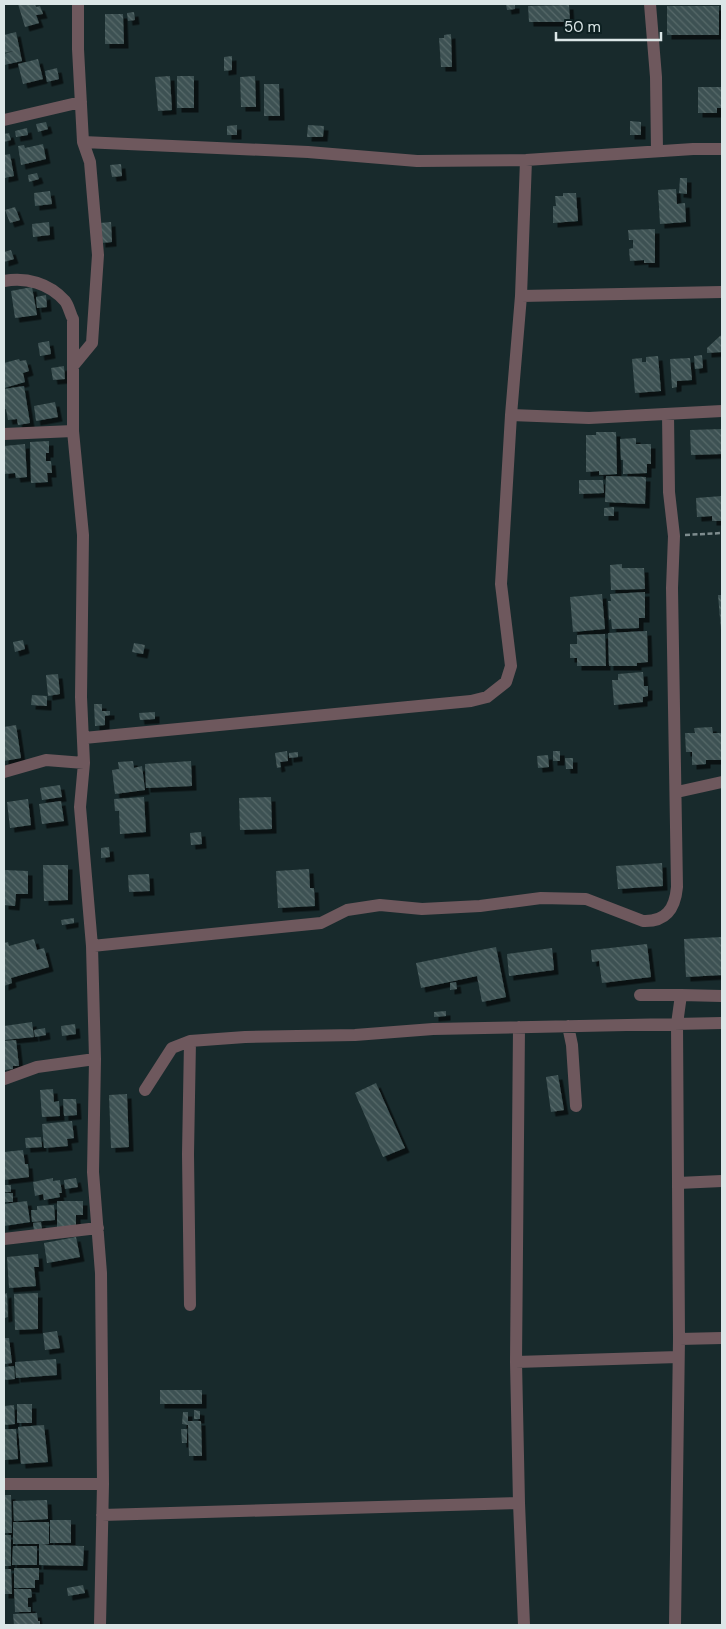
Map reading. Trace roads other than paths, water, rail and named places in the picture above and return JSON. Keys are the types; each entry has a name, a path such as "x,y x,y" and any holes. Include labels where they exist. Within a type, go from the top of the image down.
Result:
{"street":[{"path":"73,366 92,343 98,255 90,162 83,142 78,49 78,4"},
{"path":"650,4 656,77 658,151"},
{"path":"4,120 81,102"},
{"path":"83,142 308,152 417,161 526,160 658,151 722,149"},
{"path":"84,738 471,701 487,697 506,682 511,666 501,584 511,415 521,296 526,160"},
{"path":"4,281 18,279 35,282 52,289 66,303 72,319 73,431 83,535 81,697 84,763 80,806 92,946 95,1059 93,1172 101,1273 103,1484 100,1625"},
{"path":"521,296 722,292"},
{"path":"511,415 589,418 722,411"},
{"path":"92,946 321,923 347,910 380,905 422,909 480,906 541,898 586,899 643,921 662,918 672,910 676,896 677,792 672,588 674,536 669,492 668,414"},
{"path":"4,434 73,431"},
{"path":"4,772 46,760 84,763"},
{"path":"677,792 722,782"},
{"path":"640,995 722,996"},
{"path":"675,1625 679,1339 678,1024 681,995"},
{"path":"145,1090 172,1048 190,1041 244,1037 355,1035 434,1029 722,1023"},
{"path":"568,1026 572,1045 576,1106"},
{"path":"518,1027 516,1362 524,1625"},
{"path":"190,1041 188,1154 190,1306"},
{"path":"4,1079 38,1067 95,1059"},
{"path":"678,1183 722,1181"},
{"path":"4,1239 98,1228"},
{"path":"679,1339 722,1338"},
{"path":"516,1362 678,1357"},
{"path":"4,1484 103,1484"},
{"path":"102,1515 519,1503"}]}
